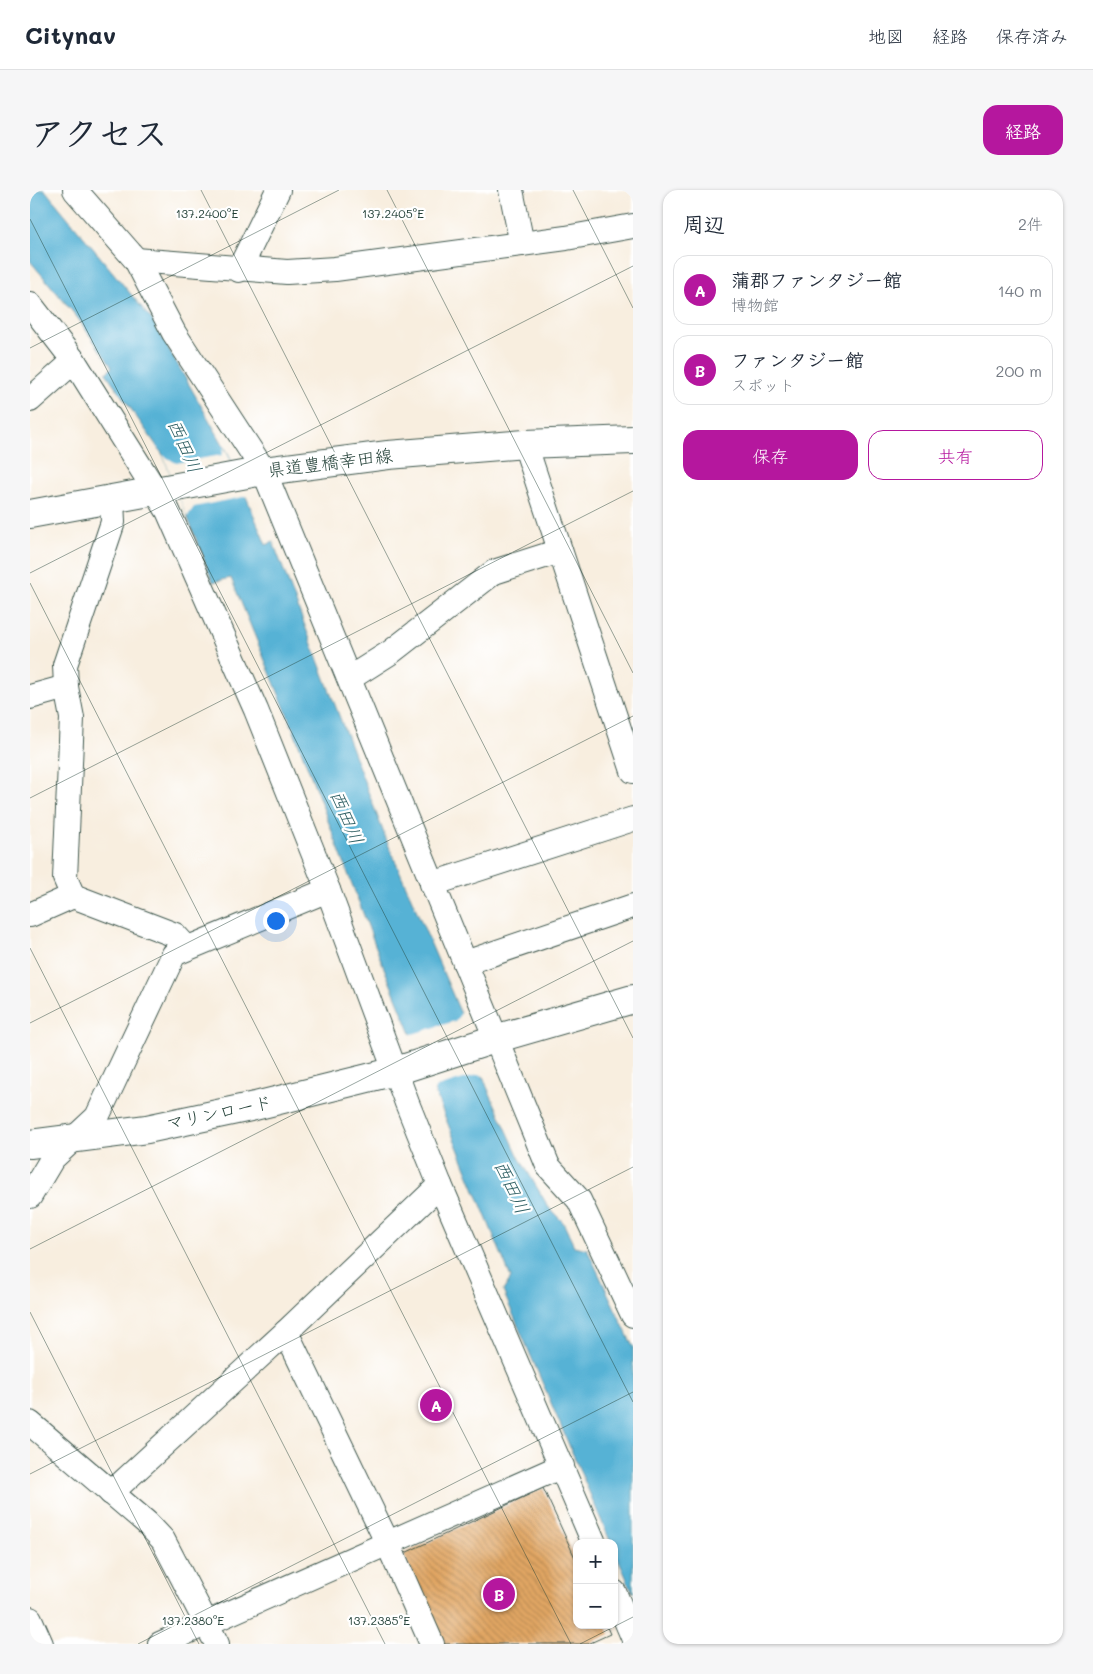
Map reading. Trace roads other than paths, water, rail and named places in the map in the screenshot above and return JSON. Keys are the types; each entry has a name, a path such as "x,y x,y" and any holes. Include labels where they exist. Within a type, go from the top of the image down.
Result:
{"street":[{"path":"75,190 136,260 174,333 253,472 350,678 465,963 490,1041 548,1166 579,1200 631,1306"},
{"path":"239,270 278,190"},
{"path":"511,190 522,244"},
{"path":"136,260 239,270 287,272 335,269 522,244 633,226"},
{"path":"30,304 74,361 163,490 168,510 256,710 401,1069 440,1185 592,1539"},
{"path":"30,400 74,361"},
{"name":"県道豊橋幸田線","path":"30,514 253,472 388,455 525,444 633,440"},
{"path":"525,444 633,772"},
{"path":"73,896 65,878 72,718 66,687 66,665 113,522 112,499"},
{"path":"350,678 392,652 494,572 560,550"},
{"path":"30,697 66,687"},
{"path":"432,884 633,819"},
{"path":"30,1196 52,1159 76,1139 97,1117 174,954 328,890"},
{"path":"30,915 73,896 175,935 188,948"},
{"path":"465,963 633,906"},
{"path":"490,1041 633,999"},
{"name":"マリンロード","path":"30,1144 147,1129 246,1108 401,1069 490,1041"},
{"path":"111,1493 286,1332 440,1185"},
{"path":"286,1332 388,1544 432,1644"},
{"path":"30,1423 147,1523 163,1540 212,1634"},
{"path":"160,1644 212,1634 388,1544 562,1466"},
{"path":"618,1601 633,1637"},
{"path":"30,1618 42,1644"}],"water":[{"name":"西田川","path":"30,190 45,190 153,321 229,455 266,545 273,542 388,844 461,1014 487,1087 519,1157 549,1208 563,1222 574,1246 587,1249 633,1347 633,1593 618,1559 618,1539 609,1539 503,1291 511,1278 382,963 292,726 231,578 213,582 163,455 106,373 112,367 77,317 30,261"}],"place":[{"name":"蒲郡ファンタジー館","path":"436,1405"},
{"name":"ファンタジー館","path":"499,1594"}]}
